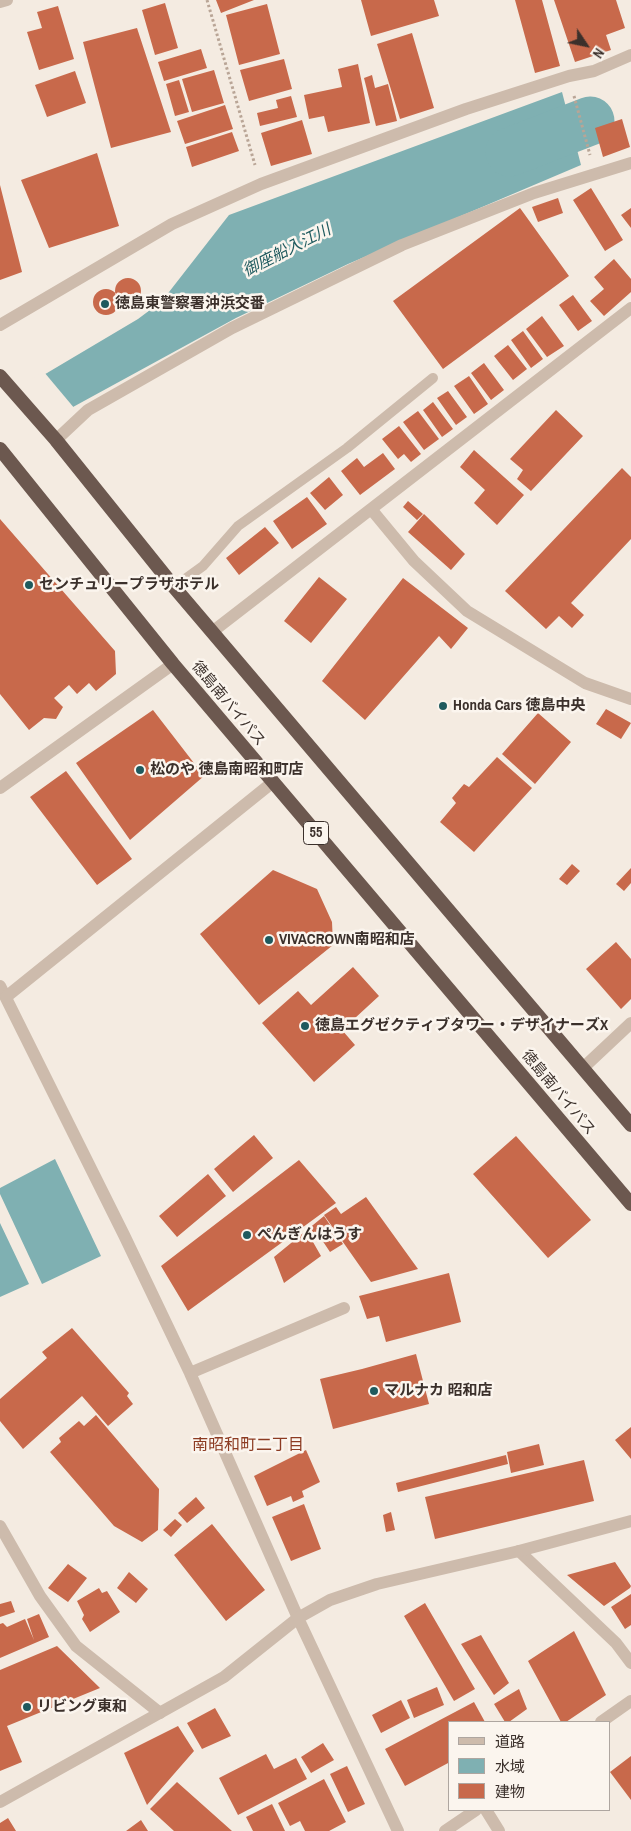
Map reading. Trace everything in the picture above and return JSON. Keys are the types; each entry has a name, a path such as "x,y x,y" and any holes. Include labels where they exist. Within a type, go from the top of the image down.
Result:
{"highway":[{"path":"2,378 56,440 174,587 631,1125"},
{"name":"徳島南バイパス","path":"2,454 173,664 631,1204"}],"street":[{"path":"0,2 7,0"},
{"path":"0,326 20,312 172,224 261,184 466,109 569,76 594,71 631,55"},
{"path":"56,440 88,410 232,328 402,245 534,193 631,163"},
{"path":"212,632 631,308"},
{"path":"371,509 414,561 467,611 585,683 631,698"},
{"path":"0,788 173,664"},
{"path":"273,782 3,991 190,1373 298,1618 398,1831"},
{"path":"583,1068 631,1023"},
{"path":"190,1373 344,1308"},
{"path":"0,1802 224,1677 298,1618 330,1600 377,1584 519,1551 631,1521"},
{"path":"0,1526 40,1596 76,1646 160,1713"},
{"path":"519,1551 616,1643 631,1664"},
{"path":"602,1721 631,1702"},
{"path":"445,1831 475,1811"},
{"path":"487,1811 500,1831"}],"lane":[{"path":"174,587 203,566 238,526 347,448 434,378"}],"path":[{"path":"207,0 261,184"},
{"path":"574,92 592,162"}],"water":[{"path":"562,92 581,165 348,264 236,318 73,407 0,398 47,373 138,319 162,301 229,215"},
{"path":"55,1159 101,1256 42,1284 0,1194 0,1188"},
{"path":"0,1223 29,1284 0,1297"}],"pier":[{"path":"44,372 75,409 0,450 0,395"}],"building":[{"path":"216,0 254,0 221,13"},
{"path":"361,0 434,0 439,16 371,36"},
{"path":"515,0 542,0 560,66 535,73"},
{"path":"554,0 616,0 625,28 606,35 611,50 575,62"},
{"path":"165,3 178,48 155,55 142,10"},
{"path":"267,4 280,54 239,65 226,15"},
{"path":"58,6 74,59 39,70 27,32 42,28 37,12"},
{"path":"137,28 171,132 111,148 83,42"},
{"path":"412,33 434,108 400,119 377,44"},
{"path":"201,49 207,68 164,81 158,62"},
{"path":"284,59 292,89 249,101 240,70"},
{"path":"358,64 370,123 328,132 324,116 309,119 304,95 342,87 338,69"},
{"path":"214,70 224,103 192,112 182,79"},
{"path":"75,71 86,103 47,117 35,85"},
{"path":"372,75 375,88 388,84 397,121 376,126 364,78"},
{"path":"179,80 189,112 175,116 166,84"},
{"path":"291,96 297,117 260,126 257,113 278,108 276,100"},
{"path":"225,105 233,129 185,144 177,121"},
{"path":"622,119 630,147 603,157 595,128"},
{"path":"302,120 312,154 271,166 261,133"},
{"path":"232,132 239,151 192,167 186,147"},
{"path":"97,153 119,226 49,248 21,180"},
{"path":"0,185 22,272 0,280"},
{"path":"591,188 623,240 605,251 573,200"},
{"path":"558,198 563,213 538,222 532,207"},
{"path":"520,208 569,276 443,369 393,301"},
{"path":"631,208 631,228 621,215"},
{"path":"614,259 631,279 631,292 604,316 590,301 604,289 594,277"},
{"path":"128,278 137,282 141,291 137,300 128,304 119,300 115,291 119,282"},
{"path":"106,289 115,293 119,302 115,311 106,315 97,311 93,302 97,293"},
{"path":"573,295 592,321 578,331 559,305"},
{"path":"542,316 564,346 547,357 526,329"},
{"path":"523,331 543,359 531,368 511,340"},
{"path":"508,345 527,369 513,380 494,356"},
{"path":"484,363 504,390 491,400 471,373"},
{"path":"469,376 488,404 474,414 454,386"},
{"path":"448,391 467,417 456,425 437,398"},
{"path":"433,402 453,429 442,437 423,410"},
{"path":"556,410 583,436 531,491 517,479 523,470 510,459"},
{"path":"418,411 439,439 424,450 403,422"},
{"path":"399,426 421,454 411,462 404,454 398,459 382,439"},
{"path":"474,450 524,495 497,525 474,503 485,490 460,467"},
{"path":"383,453 395,469 360,495 341,471 357,458 364,467"},
{"path":"622,468 631,477 631,539 571,603 584,615 572,628 559,616 546,629 505,591"},
{"path":"329,477 343,495 325,510 310,493"},
{"path":"307,497 327,524 292,549 273,521"},
{"path":"408,501 423,514 417,520 403,507"},
{"path":"424,514 465,554 451,570 408,532"},
{"name":"センチュリープラザホテル","path":"0,519 115,651 116,674 96,691 89,683 77,694 69,685 54,698 63,707 56,719 44,718 29,730 0,694"},
{"path":"265,527 279,543 239,575 226,558"},
{"path":"319,577 347,599 311,643 284,621"},
{"path":"403,578 468,628 451,649 439,636 365,720 322,681"},
{"path":"606,709 631,723 621,739 596,724"},
{"name":"松のや 徳島南昭和町店","path":"153,710 204,776 130,840 76,763"},
{"path":"538,713 571,742 535,784 502,754"},
{"path":"497,757 532,788 474,852 440,822 456,803 452,798 464,784 469,787"},
{"path":"66,771 132,859 97,885 30,797"},
{"path":"572,864 580,871 567,885 559,879"},
{"path":"631,868 631,883 624,891 616,884"},
{"name":"VIVACROWN南昭和店","path":"273,870 317,889 332,922 333,945 259,1005 200,934"},
{"path":"616,942 631,959 631,999 621,1009 586,969"},
{"name":"徳島エグゼクティブタワー・デザイナーズX","path":"353,967 379,996 342,1030 355,1045 314,1082 262,1023 298,991 311,1005"},
{"path":"254,1135 273,1158 233,1192 214,1169"},
{"path":"516,1136 591,1220 548,1258 473,1174"},
{"name":"ぺんぎんはうす","path":"299,1160 336,1203 188,1311 161,1266"},
{"path":"208,1174 226,1196 177,1237 159,1216"},
{"path":"366,1197 418,1269 371,1282 324,1215 336,1207 341,1214"},
{"path":"324,1216 343,1244 330,1252 320,1237 313,1242 321,1256 284,1283 274,1257"},
{"path":"449,1273 461,1322 386,1342 379,1316 367,1319 359,1296"},
{"path":"72,1328 129,1393 127,1396 133,1404 108,1426 82,1396 23,1449 0,1421 0,1399 47,1358 42,1352"},
{"name":"マルナカ 昭和店","path":"416,1354 429,1404 333,1429 320,1379"},
{"path":"96,1415 159,1489 158,1530 142,1542 114,1526 50,1452 61,1442 59,1438 79,1421 84,1426"},
{"path":"631,1427 631,1459 615,1440"},
{"path":"539,1444 544,1465 511,1473 507,1452"},
{"path":"306,1450 320,1482 302,1491 304,1497 293,1502 291,1496 267,1506 254,1476"},
{"path":"506,1455 508,1464 398,1492 396,1483"},
{"path":"584,1460 594,1501 435,1539 425,1497"},
{"path":"196,1497 205,1508 187,1523 178,1513"},
{"path":"304,1504 321,1549 291,1561 272,1517"},
{"path":"391,1512 395,1530 386,1532 383,1515"},
{"path":"175,1519 182,1525 171,1537 163,1530"},
{"path":"212,1524 265,1590 226,1621 174,1555"},
{"path":"615,1562 631,1586 604,1606 567,1575"},
{"path":"68,1564 87,1578 68,1602 48,1588"},
{"path":"129,1572 148,1589 136,1603 117,1588"},
{"path":"99,1588 102,1593 107,1591 120,1612 90,1632 82,1619 84,1615 77,1601"},
{"path":"631,1594 631,1625 625,1629 611,1607"},
{"path":"11,1601 15,1612 0,1617 0,1604"},
{"path":"425,1603 475,1689 454,1701 404,1616"},
{"path":"39,1614 49,1637 0,1658 0,1624 3,1623 7,1627 25,1619 34,1640 27,1619"},
{"path":"574,1631 606,1695 567,1721 560,1721 528,1661"},
{"path":"481,1635 509,1683 494,1695 461,1644"},
{"name":"リビング東和","path":"57,1646 100,1688 7,1726 22,1762 0,1771 0,1670"},
{"path":"437,1687 444,1705 414,1718 407,1700"},
{"path":"519,1689 527,1709 510,1721 504,1721 494,1704"},
{"path":"401,1700 410,1718 381,1733 372,1715"},
{"path":"474,1702 484,1721 448,1721 448,1763 405,1786 385,1749"},
{"path":"215,1708 231,1736 202,1749 187,1723"},
{"path":"178,1726 194,1751 147,1805 124,1753"},
{"path":"323,1743 334,1760 311,1773 301,1757"},
{"path":"266,1754 274,1769 296,1758 307,1779 238,1815 219,1778"},
{"path":"631,1756 631,1800 611,1773 611,1771"},
{"path":"347,1766 365,1804 348,1812 330,1774"},
{"path":"324,1779 346,1822 329,1831 305,1831 300,1821 290,1826 278,1803"},
{"path":"177,1782 232,1831 174,1831 150,1809"},
{"path":"272,1804 285,1831 253,1831 246,1817"},
{"path":"8,1818 16,1831 0,1831 0,1823"},
{"path":"141,1820 148,1831 126,1831"}],"waterway":[{"name":"御座船入江川","path":"510,152 590,121"}],"place":[{"name":"徳島東警察署沖浜交番","path":"105,304"},
{"name":"センチュリープラザホテル","path":"29,585"},
{"name":"Honda Cars 徳島中央","path":"443,706"},
{"name":"松のや 徳島南昭和町店","path":"140,770"},
{"name":"VIVACROWN南昭和店","path":"269,940"},
{"name":"徳島エグゼクティブタワー・デザイナーズX","path":"305,1026"},
{"name":"ぺんぎんはうす","path":"247,1235"},
{"name":"マルナカ 昭和店","path":"374,1391"},
{"name":"リビング東和","path":"27,1707"}],"district":[{"name":"南昭和町二丁目","path":"248,1446"}]}
